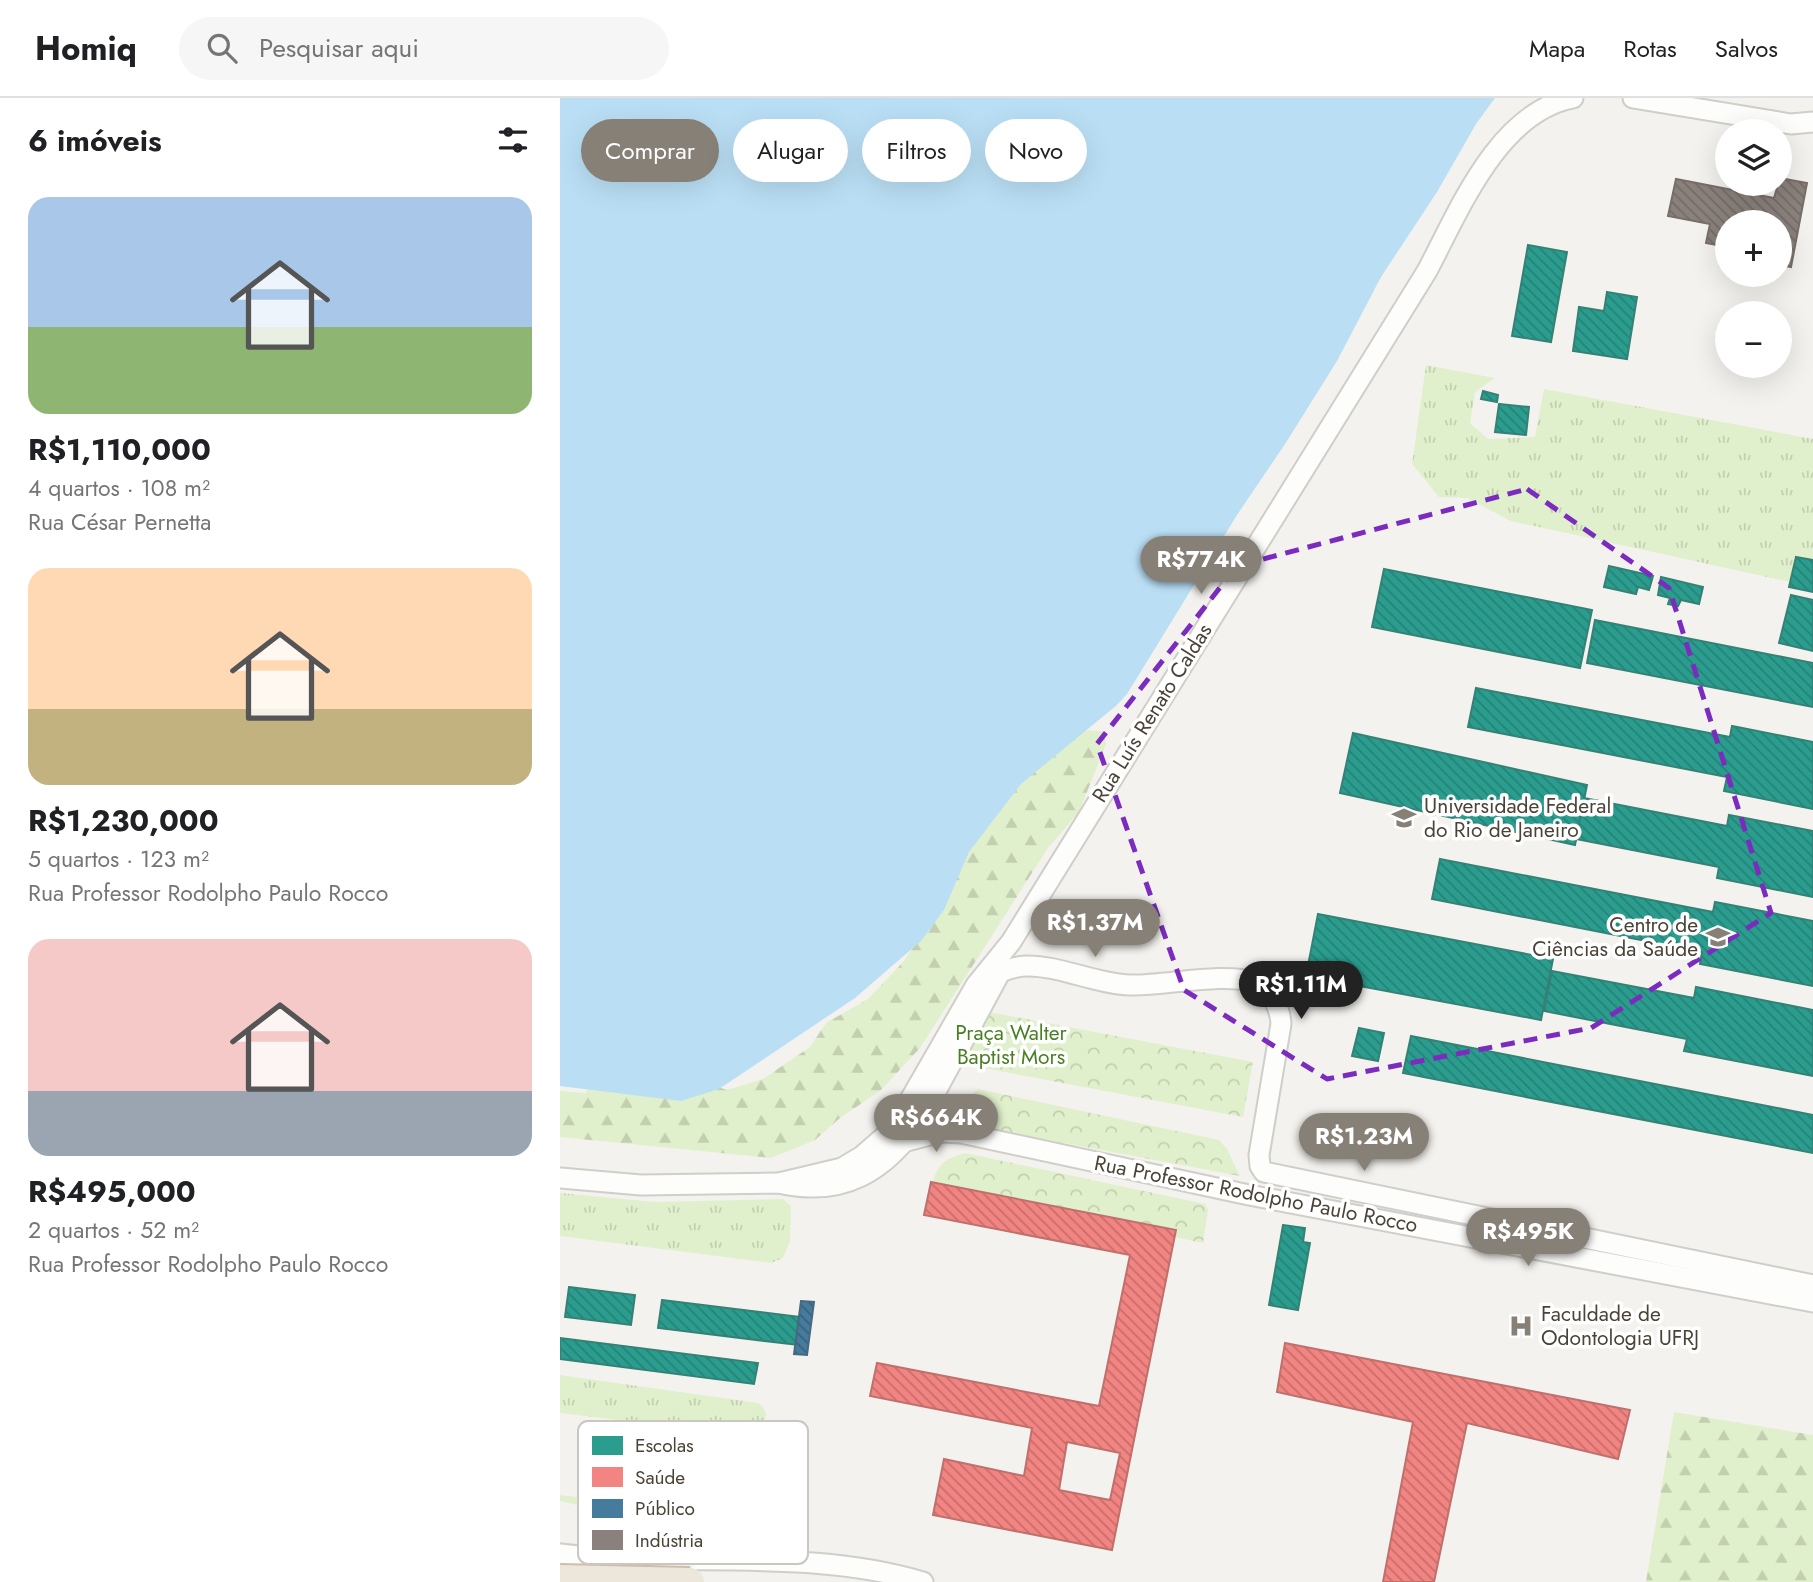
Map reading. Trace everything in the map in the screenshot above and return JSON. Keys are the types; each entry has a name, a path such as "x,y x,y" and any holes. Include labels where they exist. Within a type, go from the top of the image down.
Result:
{"highway":[{"path":"560,1578 687,1571"}],"main road":[{"path":"605,1582 653,1567 687,1571"}],"street":[{"name":"Rua Luís Renato Caldas","path":"779,1183 833,1171 862,1156 885,1136 914,1092 976,985 1011,942 1427,271 1470,190 1517,126 1542,110 1573,98"},
{"path":"1633,98 1791,124 1813,122"},
{"name":"Rua Luís Renato Caldas","path":"907,1141 1002,971 1011,942"},
{"name":"Rua Professor Rodolpho Paulo Rocco","path":"1002,971 1033,966 1131,985 1235,978 1256,983 1264,988 1277,1005 1282,1024 1259,1155 1261,1170 1268,1174 1813,1285"},
{"path":"976,985 1002,971"},
{"name":"Rua Professor Rodolpho Paulo Rocco","path":"907,1141 942,1132 961,1133 1226,1191 1813,1302"},
{"path":"560,1178 641,1185 779,1183 801,1188 821,1188 846,1183 876,1168 907,1141"},
{"path":"560,1554 578,1556"},
{"path":"808,1563 864,1568 923,1582"},
{"path":"639,1564 687,1571 795,1564"}],"highlighted area":[{"path":"1527,489 1669,588 1771,913 1591,1028 1327,1079 1184,990 1097,744 1237,566"}],"green space":[{"path":"1426,365 1495,378 1475,392 1470,423 1488,439 1535,437 1544,389 1813,439 1813,587 1511,521 1467,498 1439,497 1412,464"},
{"path":"1077,730 1102,731 1106,744 1079,812 1048,848 920,1048 880,1091 840,1118 815,1140 771,1158 560,1137 560,1091 586,1093 597,1070 662,1069 727,1090 763,1079 810,1047 826,1023 868,999 904,961 928,925 968,832"},
{"name":"Praça Walter Baptist Mors","path":"989,1012 1253,1062 1243,1117 957,1063"},
{"name":"Praça Walter Baptist Mors","path":"978,1089 1219,1140 1227,1149 1240,1176 973,1126 964,1116 964,1103"},
{"path":"965,1153 1205,1204 1208,1210 1203,1243 931,1187 942,1164"},
{"path":"560,1193 655,1202 783,1199 791,1206 790,1241 783,1258 771,1263 560,1236"},
{"path":"560,1375 758,1403 766,1414 765,1421 619,1421 560,1413"},
{"path":"1674,1412 1813,1435 1813,1582 1646,1582"},
{"path":"560,1495 578,1497 578,1506 560,1501"}],"water":[{"path":"560,98 1495,98 1381,277 1337,361 1237,515 1127,694 1021,784 969,852 944,910 921,941 855,998 719,1089 681,1101 560,1086"}],"building: Escolas":[{"path":"1528,245 1567,252 1551,342 1512,336"},
{"path":"1607,292 1637,297 1627,359 1573,351 1579,307 1604,311"},
{"path":"1483,391 1498,395 1497,402 1481,399"},
{"path":"1499,404 1529,407 1526,435 1495,432"},
{"path":"1796,557 1813,560 1813,592 1789,587"},
{"path":"1609,566 1653,576 1649,590 1638,587 1636,594 1604,587"},
{"path":"1384,569 1592,610 1580,668 1372,627"},
{"path":"1661,577 1703,587 1699,604 1681,600 1678,606 1668,604 1670,598 1658,595"},
{"path":"1791,595 1813,600 1813,651 1779,643"},
{"path":"1595,620 1813,663 1813,707 1587,663"},
{"path":"1476,688 1730,737 1732,726 1813,742 1813,809 1724,791 1727,777 1468,727"},
{"path":"1353,733 1587,785 1575,845 1340,793"},
{"name":"Centro de Ciências da Saúde","path":"1584,798 1727,826 1729,815 1813,831 1813,897 1717,878 1719,867 1576,839"},
{"name":"Centro de Ciências da Saúde","path":"1440,859 1713,912 1715,902 1813,921 1813,986 1700,964 1702,952 1432,899"},
{"path":"1318,914 1553,959 1541,1020 1306,976"},
{"name":"Centro de Ciências da Saúde","path":"1552,971 1694,998 1696,987 1813,1010 1813,1076 1684,1051 1687,1039 1544,1011"},
{"path":"1359,1028 1384,1033 1378,1061 1352,1056"},
{"path":"1411,1036 1813,1115 1813,1153 1403,1073"},
{"path":"1283,1225 1305,1228 1303,1242 1310,1243 1298,1310 1269,1305"},
{"path":"569,1287 635,1295 631,1325 565,1317"},
{"path":"662,1300 801,1317 798,1345 658,1328"},
{"path":"560,1338 758,1363 754,1384 560,1359"}],"building: Saúde":[{"path":"931,1182 1176,1230 1112,1550 933,1515 944,1459 1024,1476 1032,1428 870,1396 877,1363 1099,1406 1130,1255 924,1215","holes":["1067,1442 1120,1453 1110,1500 1059,1490"]},
{"path":"1285,1343 1630,1410 1618,1459 1467,1423 1434,1582 1383,1582 1413,1422 1277,1392"}],"building: Público":[{"path":"801,1301 814,1302 807,1355 794,1354"}],"building: Indústria":[{"path":"1676,179 1715,187 1715,196 1792,196 1792,180 1807,183 1792,262 1792,210 1715,210 1715,245 1706,243 1710,224 1668,216"}],"place":[{"name":"Universidade Federal do Rio de Janeiro","path":"1404,818"},
{"name":"Centro de Ciências da Saúde","path":"1718,937"},
{"name":"Faculdade de Odontologia UFRJ","path":"1521,1326"}]}
